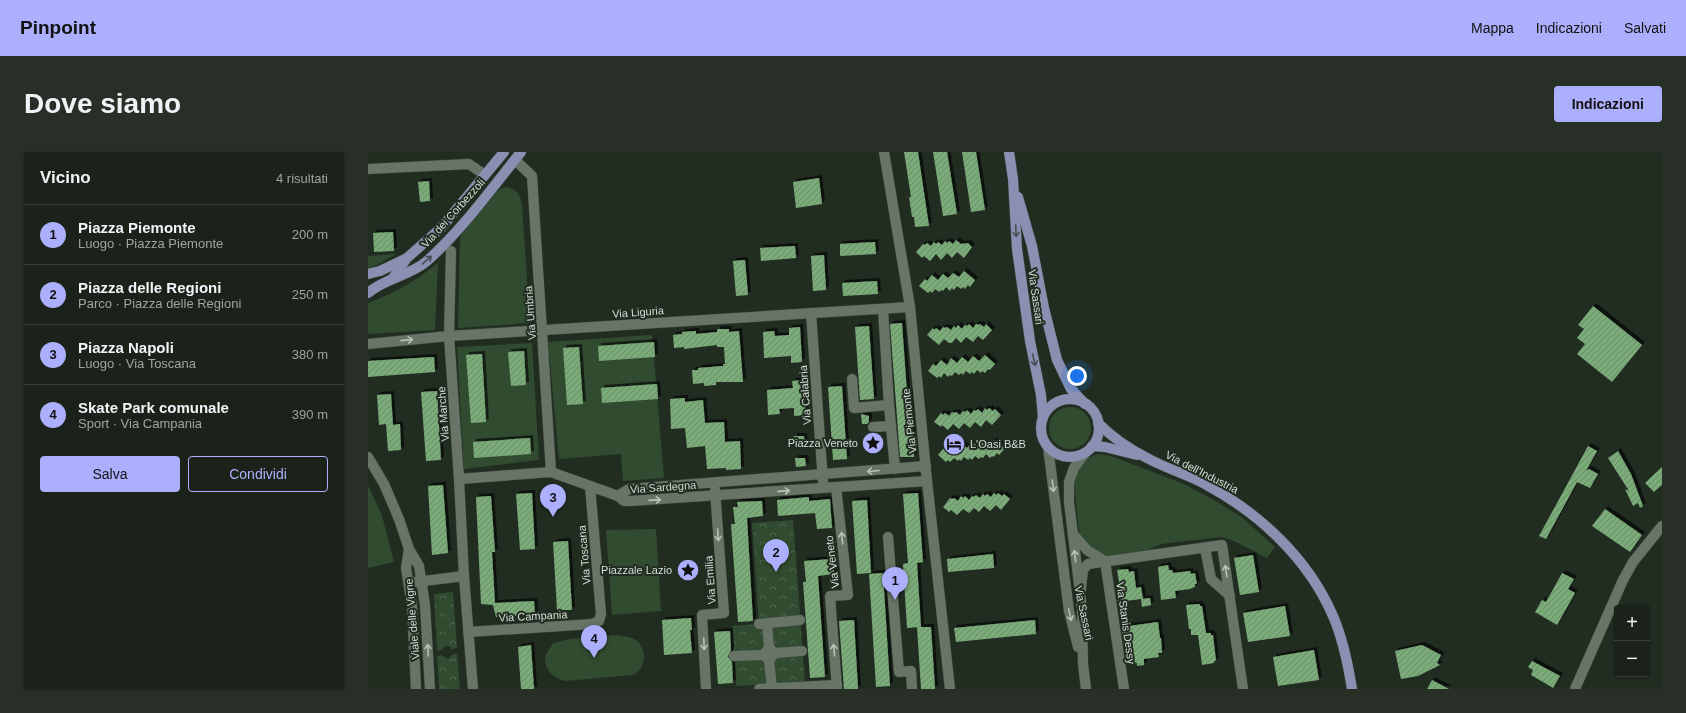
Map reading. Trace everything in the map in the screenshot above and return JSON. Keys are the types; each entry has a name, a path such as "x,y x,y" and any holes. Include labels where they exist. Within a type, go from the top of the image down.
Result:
{"main road":[{"name":"Via dei Corbezzoli","path":"393,278 407,258 441,228 504,152"},
{"name":"Via Sassari","path":"1010,152 1017,249 1030,341 1041,395 1043,418"},
{"name":"Via dei Corbezzoli","path":"369,292 427,261 462,224 518,156"},
{"name":"Via Sassari","path":"1013,179 1032,246 1044,308 1057,360 1071,389 1085,404"},
{"path":"368,274 380,271 407,258"},
{"path":"1063,400 1074,400 1085,404 1095,414 1098,423 1098,432 1089,449 1068,457 1057,454 1048,447 1041,433 1043,418 1053,405 1063,400"},
{"name":"Via dell'Industria","path":"1098,423 1109,434 1147,458 1203,484 1237,503 1268,527 1294,555 1317,586 1333,616 1346,658 1352,689"},
{"name":"Via dell'Industria","path":"1089,449 1105,447 1147,458"}],"street":[{"name":"Via Piemonte","path":"884,152 910,307 927,481 950,689"},
{"name":"Via Umbria","path":"518,156 532,176 551,472"},
{"path":"368,169 469,164 485,175"},
{"name":"Via Marche","path":"451,251 449,336 464,576 473,689"},
{"name":"Via Liguria","path":"368,344 449,336 910,307"},
{"path":"883,309 895,469"},
{"name":"Via Calabria","path":"811,313 823,475"},
{"path":"852,379 854,408 889,405"},
{"path":"873,427 891,426"},
{"name":"Via Sassari","path":"1048,447 1069,611 1083,664"},
{"name":"Via Sassari","path":"1086,689 1083,664 1080,597 1069,482 1074,468 1089,449"},
{"name":"Viale delle Vigne","path":"368,457 384,484 399,519 409,549 419,566 425,605 430,689"},
{"name":"Via Sardegna","path":"926,466 629,489 618,496 624,501 630,502 927,481"},
{"path":"459,479 551,472 618,496"},
{"path":"823,475 824,488"},
{"path":"714,482 715,496"},
{"name":"Via Toscana","path":"590,486 601,614 599,621"},
{"name":"Via Veneto","path":"836,487 848,595 830,596 837,687"},
{"name":"Via Emilia","path":"706,689 702,615 724,613 715,496"},
{"path":"1575,689 1630,568 1662,526"},
{"path":"1073,534 1087,550 1105,561"},
{"path":"888,537 898,672 911,671 912,689"},
{"path":"1080,597 1083,570 1088,564 1222,545 1243,689"},
{"path":"1205,548 1211,579 1230,596"},
{"name":"Viale delle Vigne","path":"409,549 406,568 412,606 416,689"},
{"name":"Via Stanis Dessy","path":"1105,561 1124,689"},
{"path":"408,583 464,576"},
{"path":"772,688 769,654 763,624 800,620"},
{"name":"Via Campania","path":"468,632 592,624 599,621"},
{"path":"734,656 802,651"},
{"path":"759,689 837,687"}],"green space":[{"path":"507,187 514,190 518,194 522,206 530,323 458,328 460,236 495,194 502,188"},
{"path":"396,254 377,265 368,268 368,256"},
{"path":"438,263 435,330 368,334 368,303 405,286"},
{"path":"652,335 664,478 623,481 621,454 559,459 548,342"},
{"path":"532,343 539,460 464,469 457,347"},
{"path":"1066,407 1074,407 1082,410 1088,416 1091,428 1088,440 1082,446 1074,449 1066,449 1058,446 1052,440 1049,432 1049,424 1052,416 1058,410"},
{"path":"1100,454 1111,456 1184,484 1243,518 1275,547 1267,558 1236,542 1222,537 1161,544 1129,558 1105,561 1080,542 1074,481 1077,470 1082,462 1089,457"},
{"path":"368,485 382,516 394,562 368,568"},
{"path":"793,520 805,682 736,686 732,626 759,624 752,523"},
{"path":"656,529 661,611 612,615 606,530"},
{"path":"453,592 457,648 451,649 450,646 445,646 441,650 437,651 434,594"},
{"path":"614,635 633,639 641,646 644,660 640,669 633,675 565,681 556,678 550,673 546,666 545,656 553,643 570,639"},
{"path":"453,654 457,654 460,689 439,689 437,656 441,655 448,659"}],"building":[{"path":"904,152 918,152 929,226 915,227 909,197 911,197"},
{"path":"933,152 947,152 957,214 943,216"},
{"path":"962,152 976,152 985,210 971,212"},
{"path":"819,178 822,204 796,208 793,182"},
{"path":"429,181 430,201 420,202 418,182"},
{"path":"393,232 394,251 374,252 373,233"},
{"path":"956,240 961,244 968,243 972,247 964,258 957,252 952,258 947,253 941,260 936,254 930,261 924,256 922,258 916,252 923,244 925,245 927,243 931,246 934,242 936,244 938,242 942,245 945,241 947,243 949,241 953,244"},
{"path":"875,242 876,254 840,256 840,244"},
{"path":"795,246 796,258 761,261 760,248"},
{"path":"824,255 826,290 813,291 811,256"},
{"path":"745,260 748,295 736,296 733,261"},
{"path":"964,271 975,280 970,287 968,285 965,289 963,287 961,289 957,286 954,290 952,288 950,291 946,287 943,291 941,290 939,292 935,289 932,293 930,291 928,293 919,286 925,279 927,281 932,275 938,280 943,274 948,278 953,273 959,277"},
{"path":"877,281 878,294 843,296 842,283"},
{"path":"1593,306 1642,345 1612,382 1577,354 1585,344 1577,338 1584,329 1578,325"},
{"path":"902,323 907,393 910,392 914,457 900,457 890,324"},
{"path":"969,324 973,328 976,324 980,324 984,327 986,324 992,330 983,340 978,336 973,342 966,337 961,343 956,338 952,343 949,343 944,339 939,345 927,335 933,328 934,330 936,328 940,331 943,327 947,327 951,330 954,326 956,328 958,325 962,329 965,325 967,326"},
{"path":"869,326 874,399 860,400 855,327"},
{"path":"800,327 802,362 791,363 791,356 764,358 763,332 774,331 775,336 789,335 789,328"},
{"path":"717,329 729,329 729,332 739,331 743,382 716,382 716,385 704,386 704,383 693,384 692,370 698,370 698,368 723,366 723,364 725,364 724,347 717,347 717,345 684,349 684,347 674,348 673,335 682,334 682,332 696,331 696,334 717,332"},
{"path":"654,342 655,357 599,361 598,346"},
{"path":"579,347 583,404 567,405 563,348"},
{"path":"524,351 526,385 511,386 508,352"},
{"path":"482,354 486,422 471,423 466,355"},
{"path":"985,355 995,364 985,373 982,371 981,373 977,370 974,374 972,372 970,374 966,371 963,375 961,373 959,375 955,372 952,376 950,375 948,377 944,373 941,378 939,376 937,378 928,371 933,364 936,366 941,360 947,365 951,358 957,363 962,357 968,362 973,356 979,361"},
{"path":"434,357 435,372 368,377 368,361"},
{"path":"803,380 806,415 794,416 794,408 779,409 780,414 768,415 767,390 793,388 792,381"},
{"path":"657,384 658,399 602,403 601,388"},
{"path":"842,386 847,459 833,460 828,387"},
{"path":"437,391 441,460 426,461 421,392"},
{"path":"391,394 393,425 400,424 401,450 388,451 386,424 379,425 377,395"},
{"path":"685,398 685,402 703,400 705,423 724,422 725,442 740,441 741,469 707,469 705,446 687,448 685,428 671,429 670,399"},
{"path":"985,408 987,410 989,408 993,411 995,409 1001,415 992,425 986,420 981,427 975,422 970,428 964,423 959,429 953,424 948,430 942,425 941,427 934,422 941,413 943,415 945,413 949,416 952,412 956,412 960,415 963,411 965,412 967,410 971,414 974,410 976,411 978,409 982,413"},
{"path":"861,414 869,416 869,422 867,424 862,424"},
{"path":"794,436 804,436 805,444 794,444"},
{"path":"530,438 531,454 474,458 473,442"},
{"path":"994,440 1005,448 999,455 997,453 994,457 992,456 990,458 986,454 983,458 981,457 979,459 975,456 972,460 970,458 968,460 964,457 961,461 954,458 950,462 948,460 946,462 938,455 950,444 956,449 961,443 967,448 972,442 978,447 982,441 989,446"},
{"path":"1588,446 1597,451 1586,471 1589,469 1598,474 1590,488 1577,482 1546,539 1539,536"},
{"path":"1618,451 1631,474 1643,506 1640,508 1638,503 1633,506 1625,489 1629,491 1608,458"},
{"path":"795,458 805,458 806,466 796,467"},
{"path":"1662,467 1662,485 1654,492 1645,483"},
{"path":"443,485 448,553 432,555 428,486"},
{"path":"532,493 535,549 520,550 516,494"},
{"path":"918,493 923,562 917,563 921,627 907,628 903,564 908,563 903,494"},
{"path":"994,493 996,495 998,493 1002,496 1004,494 1010,499 1001,510 996,505 990,511 984,506 979,512 974,508 969,513 963,509 957,515 951,510 949,512 943,507 950,498 954,498 958,501 961,496 963,498 965,496 969,500 972,496 974,497 976,495 980,498 983,494 985,496 987,494 991,497"},
{"path":"491,496 495,552 492,552 495,603 534,601 535,614 496,617 493,605 481,604 476,497"},
{"path":"809,497 809,501 830,499 832,528 817,529 815,513 778,516 777,500"},
{"path":"867,500 871,573 857,574 852,501"},
{"path":"762,501 763,516 747,518 753,621 738,622 731,524 735,524 733,507 738,507 737,502"},
{"path":"1605,509 1642,535 1630,552 1592,526"},
{"path":"568,541 572,610 557,610 553,542"},
{"path":"993,554 994,568 948,572 947,559"},
{"path":"1253,555 1259,592 1240,595 1234,558"},
{"path":"833,559 834,574 818,576 825,677 810,678 803,582 806,582 804,561"},
{"path":"1168,565 1169,570 1172,570 1173,573 1190,571 1191,574 1195,573 1197,584 1195,584 1195,587 1190,589 1175,591 1176,598 1161,600 1158,567"},
{"path":"1128,569 1129,572 1134,571 1136,588 1141,587 1143,599 1150,598 1151,605 1142,607 1141,599 1118,602 1116,588 1120,588 1117,570"},
{"path":"883,573 890,686 876,687 869,574"},
{"path":"1562,573 1574,579 1568,589 1575,593 1557,625 1535,612 1542,600 1546,602"},
{"path":"1200,604 1200,606 1202,606 1206,633 1211,633 1211,635 1213,635 1216,661 1214,661 1214,663 1202,665 1198,635 1191,635 1186,605"},
{"path":"1285,606 1290,636 1248,642 1243,613"},
{"path":"691,618 692,630 690,630 692,653 664,655 662,620"},
{"path":"854,620 858,689 844,689 839,621"},
{"path":"1035,620 1036,634 956,642 954,628"},
{"path":"1158,622 1162,653 1158,653 1159,657 1144,659 1144,665 1137,666 1137,663 1129,664 1126,643 1124,643 1122,631 1130,630 1129,626"},
{"path":"917,627 931,627 935,689 921,689"},
{"path":"730,631 731,650 728,657 732,662 733,683 718,684 714,632"},
{"path":"531,645 534,689 521,689 518,647"},
{"path":"1422,645 1441,655 1437,663 1440,665 1418,676 1401,679 1395,651"},
{"path":"1314,650 1319,680 1278,686 1273,657"},
{"path":"1532,661 1560,676 1553,688 1531,675 1533,670 1528,667"},
{"path":"1432,680 1449,689 1427,689"}],"place":[{"name":"Piazza Veneto","path":"873,443"},
{"name":"L'Oasi B&B","path":"954,444"},
{"name":"Piazza Napoli","path":"553,517"},
{"name":"Piazzale Lazio","path":"688,570"},
{"name":"Piazza delle Regioni","path":"776,572"},
{"name":"Piazza Piemonte","path":"895,600"},
{"name":"Skate Park comunale","path":"594,658"}]}
